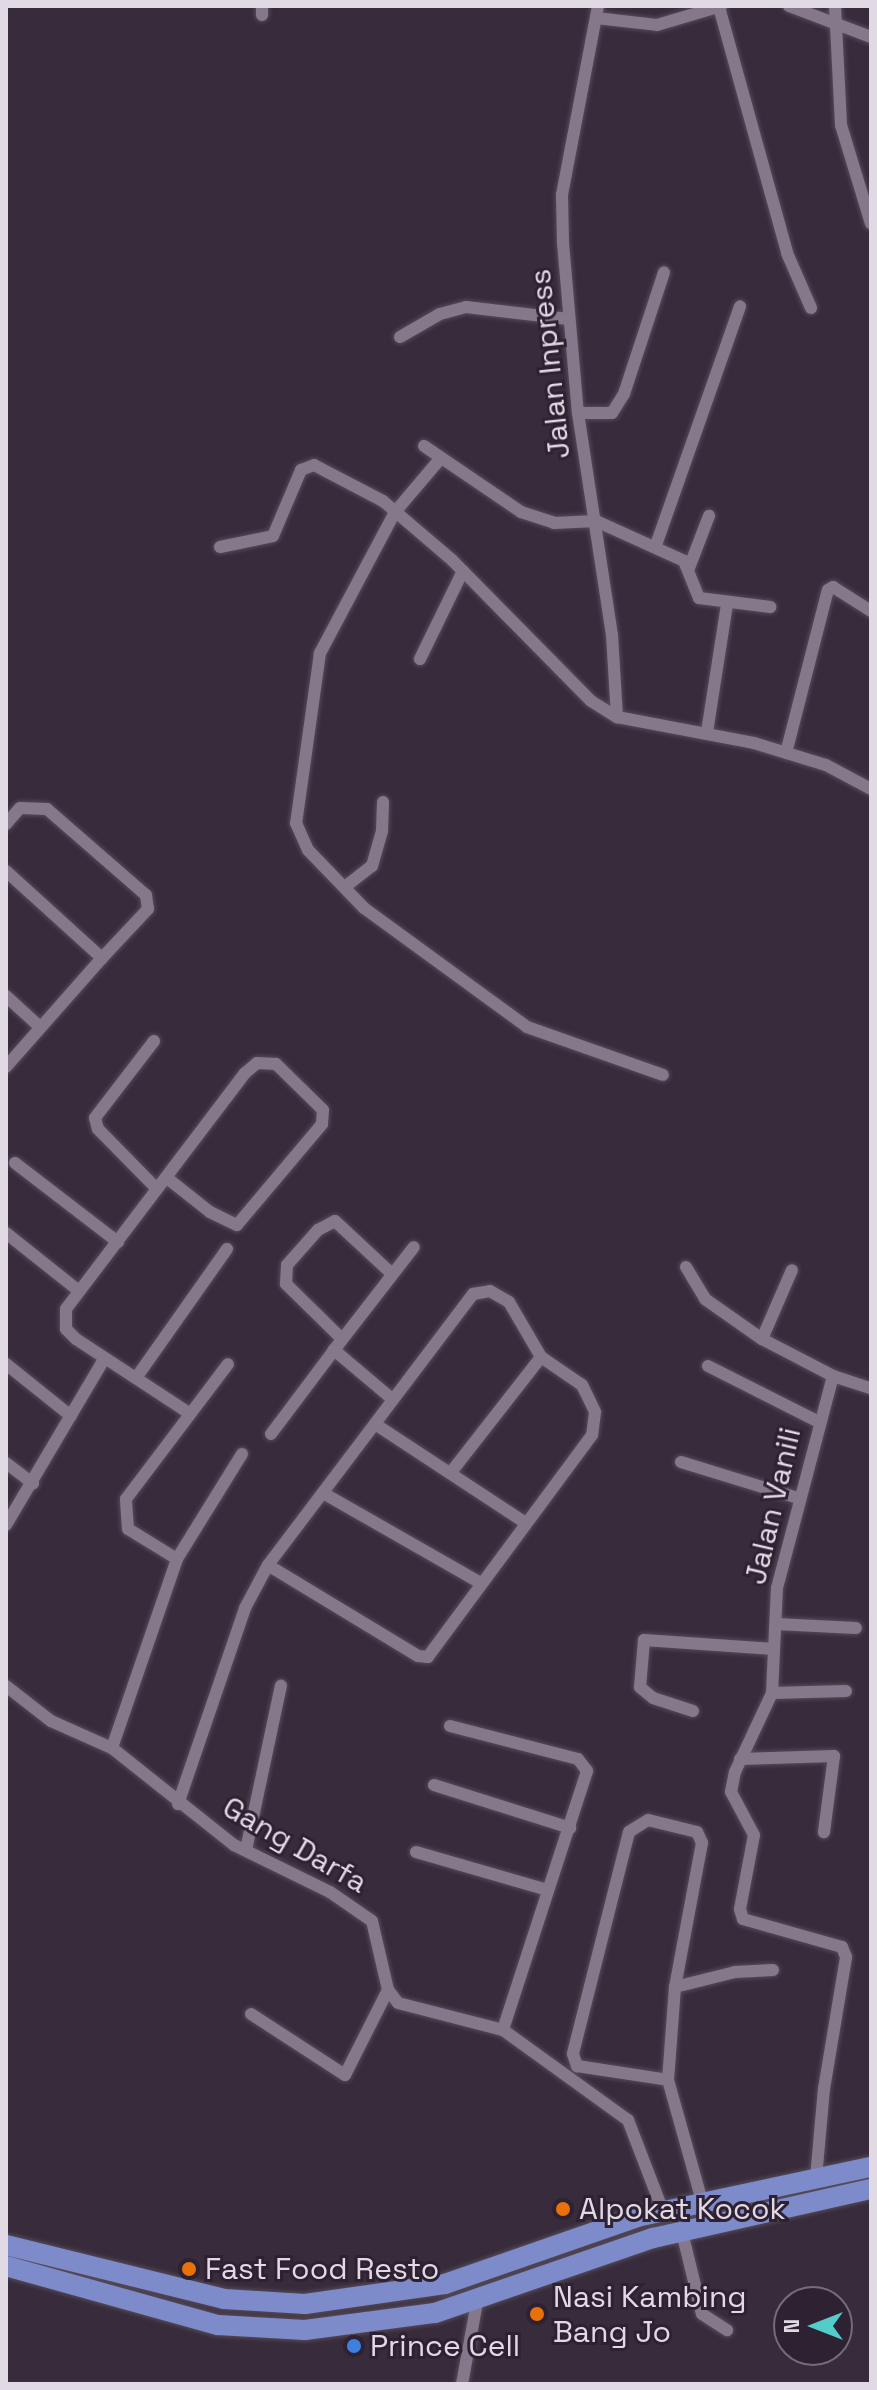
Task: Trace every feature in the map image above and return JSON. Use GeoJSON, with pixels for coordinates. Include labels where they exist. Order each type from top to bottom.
{"type":"FeatureCollection","features":[{"type":"Feature","properties":{"kind":"main road"},"geometry":{"type":"LineString","coordinates":[[6,2245],[224,2299],[305,2304],[445,2284],[663,2211],[871,2167]]}},
{"type":"Feature","properties":{"kind":"main road"},"geometry":{"type":"LineString","coordinates":[[6,2266],[218,2325],[305,2330],[435,2313],[477,2302],[682,2232],[871,2189]]}},
{"type":"Feature","properties":{"kind":"main road"},"geometry":{"type":"LineString","coordinates":[[218,2325],[224,2299]]}},
{"type":"Feature","properties":{"kind":"main road"},"geometry":{"type":"LineString","coordinates":[[305,2304],[305,2330]]}},
{"type":"Feature","properties":{"kind":"street"},"geometry":{"type":"LineString","coordinates":[[789,6],[871,37]]}},
{"type":"Feature","properties":{"kind":"street"},"geometry":{"type":"LineString","coordinates":[[835,6],[833,23],[841,125],[871,224]]}},
{"type":"Feature","properties":{"kind":"street"},"geometry":{"type":"LineString","coordinates":[[597,12],[657,25],[698,10],[720,7],[787,253],[811,308]]}},
{"type":"Feature","properties":{"kind":"street","name":"Jalan Inpress"},"geometry":{"type":"LineString","coordinates":[[597,12],[562,195],[568,319],[578,413],[596,521],[617,717]]}},
{"type":"Feature","properties":{"kind":"street"},"geometry":{"type":"LineString","coordinates":[[578,413],[612,413],[624,394],[664,272]]}},
{"type":"Feature","properties":{"kind":"street"},"geometry":{"type":"LineString","coordinates":[[656,545],[740,306]]}},
{"type":"Feature","properties":{"kind":"street"},"geometry":{"type":"LineString","coordinates":[[400,337],[440,314],[466,307],[568,319]]}},
{"type":"Feature","properties":{"kind":"street"},"geometry":{"type":"LineString","coordinates":[[424,446],[521,512],[554,523],[596,521],[656,545],[689,568]]}},
{"type":"Feature","properties":{"kind":"street"},"geometry":{"type":"LineString","coordinates":[[440,459],[395,512],[320,653],[302,760],[296,823],[308,850],[364,908],[527,1027],[663,1075]]}},
{"type":"Feature","properties":{"kind":"street"},"geometry":{"type":"LineString","coordinates":[[220,547],[273,536],[291,488],[308,465],[383,501],[463,571],[550,663],[617,717],[707,732],[786,753],[826,765],[871,789]]}},
{"type":"Feature","properties":{"kind":"street"},"geometry":{"type":"LineString","coordinates":[[709,516],[689,568],[697,597],[727,604],[770,607]]}},
{"type":"Feature","properties":{"kind":"street"},"geometry":{"type":"LineString","coordinates":[[420,659],[463,571]]}},
{"type":"Feature","properties":{"kind":"street"},"geometry":{"type":"LineString","coordinates":[[786,753],[828,590],[833,587],[871,611]]}},
{"type":"Feature","properties":{"kind":"street"},"geometry":{"type":"LineString","coordinates":[[707,732],[727,604]]}},
{"type":"Feature","properties":{"kind":"street"},"geometry":{"type":"LineString","coordinates":[[346,886],[372,866],[382,831],[383,802]]}},
{"type":"Feature","properties":{"kind":"street"},"geometry":{"type":"LineString","coordinates":[[6,824],[20,808],[47,809],[146,895],[148,909],[6,1067]]}},
{"type":"Feature","properties":{"kind":"street"},"geometry":{"type":"LineString","coordinates":[[6,871],[102,958]]}},
{"type":"Feature","properties":{"kind":"street"},"geometry":{"type":"LineString","coordinates":[[6,996],[40,1027]]}},
{"type":"Feature","properties":{"kind":"street"},"geometry":{"type":"LineString","coordinates":[[154,1041],[95,1118],[98,1129],[157,1189]]}},
{"type":"Feature","properties":{"kind":"street"},"geometry":{"type":"LineString","coordinates":[[167,1178],[210,1212],[237,1225],[322,1124],[323,1110],[276,1064],[257,1063],[157,1189],[66,1309],[66,1329],[104,1359],[189,1413]]}},
{"type":"Feature","properties":{"kind":"street"},"geometry":{"type":"LineString","coordinates":[[15,1163],[118,1242]]}},
{"type":"Feature","properties":{"kind":"street"},"geometry":{"type":"LineString","coordinates":[[340,1337],[286,1284],[287,1265],[318,1230],[335,1221],[392,1274]]}},
{"type":"Feature","properties":{"kind":"street"},"geometry":{"type":"LineString","coordinates":[[6,1233],[79,1291]]}},
{"type":"Feature","properties":{"kind":"street"},"geometry":{"type":"LineString","coordinates":[[271,1434],[334,1350],[340,1337],[414,1247]]}},
{"type":"Feature","properties":{"kind":"street"},"geometry":{"type":"LineString","coordinates":[[136,1378],[227,1249]]}},
{"type":"Feature","properties":{"kind":"street"},"geometry":{"type":"LineString","coordinates":[[686,1267],[705,1299],[762,1339],[833,1376],[871,1388]]}},
{"type":"Feature","properties":{"kind":"street"},"geometry":{"type":"LineString","coordinates":[[762,1339],[792,1270]]}},
{"type":"Feature","properties":{"kind":"street"},"geometry":{"type":"LineString","coordinates":[[178,1804],[245,1608],[268,1565],[375,1424],[391,1398],[473,1294],[481,1291],[509,1302],[541,1357],[582,1385],[596,1426],[524,1522],[436,1652],[424,1657],[268,1565]]}},
{"type":"Feature","properties":{"kind":"street"},"geometry":{"type":"LineString","coordinates":[[334,1350],[391,1398]]}},
{"type":"Feature","properties":{"kind":"street"},"geometry":{"type":"LineString","coordinates":[[452,1471],[541,1357]]}},
{"type":"Feature","properties":{"kind":"street"},"geometry":{"type":"LineString","coordinates":[[6,1525],[104,1359]]}},
{"type":"Feature","properties":{"kind":"street"},"geometry":{"type":"LineString","coordinates":[[6,1364],[71,1416]]}},
{"type":"Feature","properties":{"kind":"street"},"geometry":{"type":"LineString","coordinates":[[177,1559],[134,1535],[123,1511],[189,1413],[228,1364]]}},
{"type":"Feature","properties":{"kind":"street"},"geometry":{"type":"LineString","coordinates":[[708,1366],[819,1422]]}},
{"type":"Feature","properties":{"kind":"street","name":"Jalan Vanili"},"geometry":{"type":"LineString","coordinates":[[816,2178],[824,2089],[846,1957],[842,1947],[752,1925],[740,1915],[754,1835],[731,1792],[740,1759],[772,1693],[777,1588],[798,1498],[833,1376]]}},
{"type":"Feature","properties":{"kind":"street"},"geometry":{"type":"LineString","coordinates":[[375,1424],[452,1471],[524,1522]]}},
{"type":"Feature","properties":{"kind":"street"},"geometry":{"type":"LineString","coordinates":[[112,1748],[177,1559],[242,1454]]}},
{"type":"Feature","properties":{"kind":"street"},"geometry":{"type":"LineString","coordinates":[[681,1462],[798,1498]]}},
{"type":"Feature","properties":{"kind":"street"},"geometry":{"type":"LineString","coordinates":[[6,1463],[33,1483]]}},
{"type":"Feature","properties":{"kind":"street"},"geometry":{"type":"LineString","coordinates":[[323,1493],[481,1583]]}},
{"type":"Feature","properties":{"kind":"street"},"geometry":{"type":"LineString","coordinates":[[776,1624],[856,1628]]}},
{"type":"Feature","properties":{"kind":"street"},"geometry":{"type":"LineString","coordinates":[[693,1711],[653,1698],[640,1687],[644,1640],[774,1649]]}},
{"type":"Feature","properties":{"kind":"street","name":"Gang Darfa"},"geometry":{"type":"LineString","coordinates":[[6,1686],[51,1721],[112,1748],[178,1804],[246,1850],[330,1892],[372,1921],[388,1990]]}},
{"type":"Feature","properties":{"kind":"street"},"geometry":{"type":"LineString","coordinates":[[246,1850],[281,1686]]}},
{"type":"Feature","properties":{"kind":"street"},"geometry":{"type":"LineString","coordinates":[[772,1693],[846,1691]]}},
{"type":"Feature","properties":{"kind":"street"},"geometry":{"type":"LineString","coordinates":[[450,1726],[583,1762],[586,1777],[503,2030]]}},
{"type":"Feature","properties":{"kind":"street"},"geometry":{"type":"LineString","coordinates":[[740,1759],[834,1756],[824,1832]]}},
{"type":"Feature","properties":{"kind":"street"},"geometry":{"type":"LineString","coordinates":[[434,1785],[570,1828]]}},
{"type":"Feature","properties":{"kind":"street"},"geometry":{"type":"LineString","coordinates":[[668,2080],[586,2070],[577,2066],[573,2054],[629,1832],[648,1820],[697,1832],[702,1843],[675,1987],[668,2080],[702,2201]]}},
{"type":"Feature","properties":{"kind":"street"},"geometry":{"type":"LineString","coordinates":[[416,1852],[548,1890]]}},
{"type":"Feature","properties":{"kind":"street"},"geometry":{"type":"LineString","coordinates":[[675,1987],[735,1972],[773,1970]]}},
{"type":"Feature","properties":{"kind":"street"},"geometry":{"type":"LineString","coordinates":[[251,2014],[345,2075],[388,1990],[398,2003],[503,2030],[628,2120],[639,2137],[663,2211]]}},
{"type":"Feature","properties":{"kind":"street"},"geometry":{"type":"LineString","coordinates":[[682,2232],[702,2314],[727,2330]]}},
{"type":"Feature","properties":{"kind":"street"},"geometry":{"type":"LineString","coordinates":[[462,2384],[477,2302]]}},
{"type":"Feature","properties":{"kind":"place","name":"Alpokat Kocok"},"geometry":{"type":"Point","coordinates":[563,2209]}},
{"type":"Feature","properties":{"kind":"place","name":"Fast Food Resto"},"geometry":{"type":"Point","coordinates":[189,2269]}},
{"type":"Feature","properties":{"kind":"place","name":"Nasi Kambing Bang Jo"},"geometry":{"type":"Point","coordinates":[537,2314]}},
{"type":"Feature","properties":{"kind":"place","name":"Prince Cell"},"geometry":{"type":"Point","coordinates":[354,2346]}}]}
